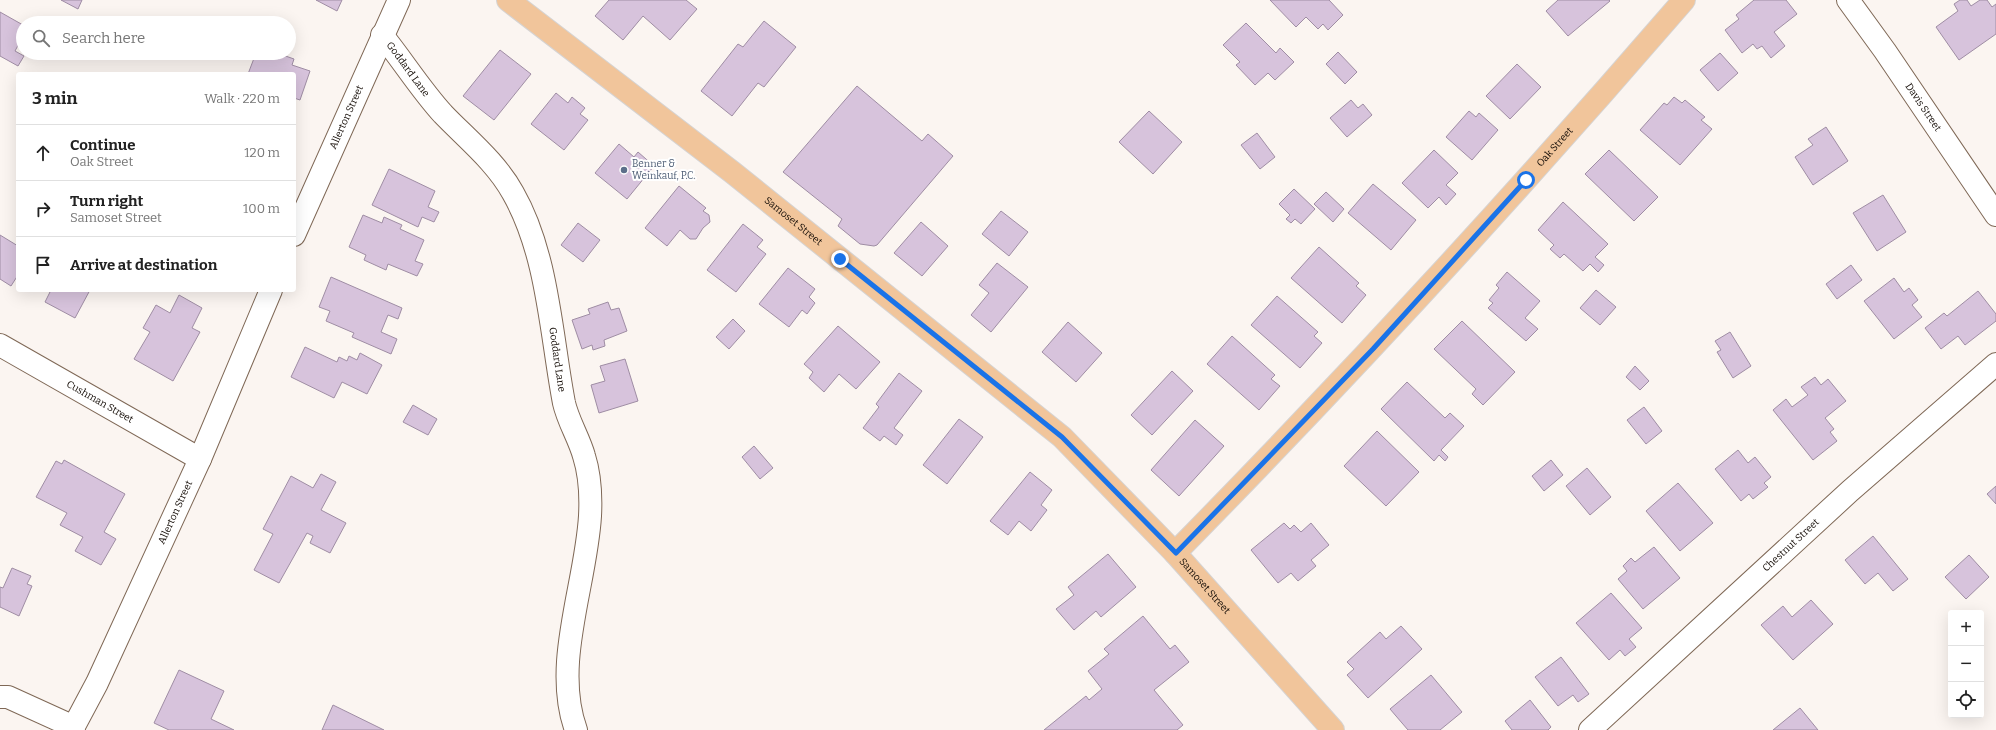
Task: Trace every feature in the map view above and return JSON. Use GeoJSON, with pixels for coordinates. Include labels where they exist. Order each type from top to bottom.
{"type":"FeatureCollection","features":[{"type":"Feature","properties":{"kind":"main road","name":"Samoset Street"},"geometry":{"type":"LineString","coordinates":[[508,0],[732,172],[1062,437],[1176,553],[1333,730]]}},
{"type":"Feature","properties":{"kind":"main road","name":"Oak Street"},"geometry":{"type":"LineString","coordinates":[[1176,553],[1373,349],[1567,135],[1684,0]]}},
{"type":"Feature","properties":{"kind":"street","name":"Allerton Street"},"geometry":{"type":"LineString","coordinates":[[296,229],[399,0]]}},
{"type":"Feature","properties":{"kind":"street","name":"Davis Street"},"geometry":{"type":"LineString","coordinates":[[1848,0],[1885,51],[1996,215]]}},
{"type":"Feature","properties":{"kind":"street","name":"Goddard Lane"},"geometry":{"type":"LineString","coordinates":[[382,35],[442,112],[500,173],[514,194],[531,234],[543,274],[565,406],[585,457],[590,488],[590,516],[587,545],[568,650],[567,690],[576,730]]}},
{"type":"Feature","properties":{"kind":"street","name":"Allerton Street"},"geometry":{"type":"LineString","coordinates":[[73,728],[97,683],[200,459],[270,292]]}},
{"type":"Feature","properties":{"kind":"street","name":"Cushman Street"},"geometry":{"type":"LineString","coordinates":[[0,345],[200,459]]}},
{"type":"Feature","properties":{"kind":"street","name":"Chestnut Street"},"geometry":{"type":"LineString","coordinates":[[1590,730],[1850,492],[1996,364]]}},
{"type":"Feature","properties":{"kind":"street"},"geometry":{"type":"LineString","coordinates":[[0,697],[8,697],[73,728]]}},
{"type":"Feature","properties":{"kind":"building"},"geometry":{"type":"Polygon","coordinates":[[[61,0],[82,0],[78,9],[61,0]]]}},
{"type":"Feature","properties":{"kind":"building"},"geometry":{"type":"Polygon","coordinates":[[[316,0],[342,0],[337,11],[316,0]]]}},
{"type":"Feature","properties":{"kind":"building"},"geometry":{"type":"Polygon","coordinates":[[[609,0],[686,0],[697,9],[670,40],[643,16],[623,40],[595,16],[609,0]]]}},
{"type":"Feature","properties":{"kind":"building"},"geometry":{"type":"Polygon","coordinates":[[[1270,0],[1329,0],[1343,15],[1328,30],[1323,24],[1318,29],[1306,17],[1296,27],[1270,0]]]}},
{"type":"Feature","properties":{"kind":"building"},"geometry":{"type":"Polygon","coordinates":[[[1558,0],[1610,1],[1568,36],[1546,11],[1558,0]]]}},
{"type":"Feature","properties":{"kind":"building"},"geometry":{"type":"Polygon","coordinates":[[[1754,0],[1786,0],[1797,14],[1774,32],[1785,46],[1771,58],[1762,46],[1757,49],[1753,44],[1742,53],[1725,30],[1739,19],[1736,15],[1754,0]]]}},
{"type":"Feature","properties":{"kind":"building"},"geometry":{"type":"Polygon","coordinates":[[[1960,0],[1967,0],[1971,6],[1980,0],[1987,0],[1992,7],[1996,4],[1996,34],[1959,60],[1936,27],[1958,11],[1954,4],[1960,0]]]}},
{"type":"Feature","properties":{"kind":"building"},"geometry":{"type":"Polygon","coordinates":[[[0,12],[16,21],[16,60],[22,60],[18,66],[0,56],[0,12]]]}},
{"type":"Feature","properties":{"kind":"building"},"geometry":{"type":"Polygon","coordinates":[[[764,21],[796,47],[764,87],[758,83],[732,116],[701,91],[738,44],[743,47],[764,21]]]}},
{"type":"Feature","properties":{"kind":"building"},"geometry":{"type":"Polygon","coordinates":[[[1246,23],[1276,53],[1280,48],[1294,62],[1275,80],[1268,73],[1255,85],[1236,65],[1240,62],[1223,45],[1246,23]]]}},
{"type":"Feature","properties":{"kind":"building"},"geometry":{"type":"Polygon","coordinates":[[[500,50],[531,74],[494,120],[463,96],[500,50]]]}},
{"type":"Feature","properties":{"kind":"building"},"geometry":{"type":"Polygon","coordinates":[[[1338,52],[1357,72],[1345,84],[1326,64],[1338,52]]]}},
{"type":"Feature","properties":{"kind":"building"},"geometry":{"type":"Polygon","coordinates":[[[1720,53],[1738,73],[1718,91],[1700,70],[1720,53]]]}},
{"type":"Feature","properties":{"kind":"building"},"geometry":{"type":"Polygon","coordinates":[[[253,60],[294,60],[292,65],[310,71],[300,100],[296,99],[296,72],[249,72],[253,60]]]}},
{"type":"Feature","properties":{"kind":"building"},"geometry":{"type":"Polygon","coordinates":[[[1517,64],[1541,87],[1510,119],[1486,96],[1517,64]]]}},
{"type":"Feature","properties":{"kind":"building"},"geometry":{"type":"Polygon","coordinates":[[[857,86],[922,141],[928,134],[953,156],[877,245],[874,246],[860,244],[838,226],[842,219],[783,172],[857,86]]]}},
{"type":"Feature","properties":{"kind":"building"},"geometry":{"type":"Polygon","coordinates":[[[556,93],[568,103],[572,97],[585,108],[580,114],[588,120],[564,150],[531,124],[556,93]]]}},
{"type":"Feature","properties":{"kind":"building"},"geometry":{"type":"Polygon","coordinates":[[[1674,97],[1682,103],[1685,100],[1705,117],[1701,120],[1712,129],[1680,165],[1640,130],[1664,103],[1667,105],[1674,97]]]}},
{"type":"Feature","properties":{"kind":"building"},"geometry":{"type":"Polygon","coordinates":[[[1351,100],[1358,108],[1363,104],[1372,115],[1347,137],[1330,118],[1351,100]]]}},
{"type":"Feature","properties":{"kind":"building"},"geometry":{"type":"Polygon","coordinates":[[[1149,111],[1182,142],[1153,174],[1119,142],[1149,111]]]}},
{"type":"Feature","properties":{"kind":"building"},"geometry":{"type":"Polygon","coordinates":[[[1469,111],[1476,117],[1479,113],[1498,130],[1472,160],[1446,137],[1469,111]]]}},
{"type":"Feature","properties":{"kind":"building"},"geometry":{"type":"Polygon","coordinates":[[[1826,127],[1848,161],[1813,185],[1795,157],[1813,145],[1808,139],[1826,127]]]}},
{"type":"Feature","properties":{"kind":"building"},"geometry":{"type":"Polygon","coordinates":[[[1257,133],[1275,157],[1260,169],[1241,145],[1257,133]]]}},
{"type":"Feature","properties":{"kind":"building","name":"Benner & Weinkauf, P.C."},"geometry":{"type":"Polygon","coordinates":[[[619,144],[634,157],[638,152],[654,166],[627,199],[595,173],[619,144]]]}},
{"type":"Feature","properties":{"kind":"building"},"geometry":{"type":"Polygon","coordinates":[[[1434,150],[1458,173],[1446,185],[1456,194],[1446,205],[1439,197],[1428,208],[1402,183],[1434,150]]]}},
{"type":"Feature","properties":{"kind":"building"},"geometry":{"type":"Polygon","coordinates":[[[1609,150],[1658,197],[1634,221],[1585,174],[1609,150]]]}},
{"type":"Feature","properties":{"kind":"building"},"geometry":{"type":"Polygon","coordinates":[[[389,169],[435,191],[428,207],[439,212],[434,222],[422,217],[418,227],[372,205],[389,169]]]}},
{"type":"Feature","properties":{"kind":"building"},"geometry":{"type":"Polygon","coordinates":[[[1373,184],[1416,220],[1391,250],[1348,213],[1373,184]]]}},
{"type":"Feature","properties":{"kind":"building"},"geometry":{"type":"Polygon","coordinates":[[[679,186],[706,208],[703,211],[709,215],[710,222],[703,228],[696,239],[690,239],[680,230],[667,246],[645,228],[679,186]]]}},
{"type":"Feature","properties":{"kind":"building"},"geometry":{"type":"Polygon","coordinates":[[[1294,189],[1315,209],[1301,224],[1295,219],[1291,223],[1286,219],[1290,215],[1279,204],[1294,189]]]}},
{"type":"Feature","properties":{"kind":"building"},"geometry":{"type":"Polygon","coordinates":[[[1326,192],[1344,209],[1333,222],[1314,204],[1326,192]]]}},
{"type":"Feature","properties":{"kind":"building"},"geometry":{"type":"Polygon","coordinates":[[[1883,195],[1906,232],[1877,251],[1853,213],[1883,195]]]}},
{"type":"Feature","properties":{"kind":"building"},"geometry":{"type":"Polygon","coordinates":[[[1563,202],[1608,244],[1595,257],[1604,265],[1598,272],[1590,264],[1583,271],[1564,254],[1560,258],[1550,249],[1554,245],[1538,230],[1563,202]]]}},
{"type":"Feature","properties":{"kind":"building"},"geometry":{"type":"Polygon","coordinates":[[[1001,211],[1028,232],[1009,256],[982,234],[1001,211]]]}},
{"type":"Feature","properties":{"kind":"building"},"geometry":{"type":"Polygon","coordinates":[[[363,215],[382,223],[384,217],[402,225],[400,229],[424,240],[415,261],[423,264],[417,276],[388,264],[386,270],[364,260],[366,255],[349,247],[363,215]]]}},
{"type":"Feature","properties":{"kind":"building"},"geometry":{"type":"Polygon","coordinates":[[[921,222],[948,246],[922,276],[894,253],[921,222]]]}},
{"type":"Feature","properties":{"kind":"building"},"geometry":{"type":"Polygon","coordinates":[[[578,223],[600,240],[583,262],[561,245],[578,223]]]}},
{"type":"Feature","properties":{"kind":"building"},"geometry":{"type":"Polygon","coordinates":[[[743,224],[763,240],[757,247],[766,254],[736,292],[707,270],[743,224]]]}},
{"type":"Feature","properties":{"kind":"building"},"geometry":{"type":"Polygon","coordinates":[[[0,235],[16,245],[16,278],[11,286],[0,279],[0,235]]]}},
{"type":"Feature","properties":{"kind":"building"},"geometry":{"type":"Polygon","coordinates":[[[1319,247],[1359,283],[1356,286],[1366,295],[1342,323],[1291,278],[1319,247]]]}},
{"type":"Feature","properties":{"kind":"building"},"geometry":{"type":"Polygon","coordinates":[[[997,263],[1028,287],[991,332],[971,315],[989,293],[979,285],[997,263]]]}},
{"type":"Feature","properties":{"kind":"building"},"geometry":{"type":"Polygon","coordinates":[[[1851,265],[1862,280],[1837,299],[1826,284],[1851,265]]]}},
{"type":"Feature","properties":{"kind":"building"},"geometry":{"type":"Polygon","coordinates":[[[788,268],[815,289],[809,297],[815,303],[807,314],[802,310],[789,327],[759,304],[788,268]]]}},
{"type":"Feature","properties":{"kind":"building"},"geometry":{"type":"Polygon","coordinates":[[[1507,272],[1540,301],[1525,318],[1538,329],[1526,341],[1488,308],[1493,303],[1489,300],[1499,288],[1496,285],[1507,272]]]}},
{"type":"Feature","properties":{"kind":"building"},"geometry":{"type":"Polygon","coordinates":[[[331,277],[402,308],[398,319],[388,315],[381,332],[397,339],[391,354],[352,337],[354,333],[326,321],[330,311],[319,307],[331,277]]]}},
{"type":"Feature","properties":{"kind":"building"},"geometry":{"type":"Polygon","coordinates":[[[1894,278],[1904,292],[1909,288],[1918,300],[1912,305],[1922,317],[1894,339],[1864,301],[1894,278]]]}},
{"type":"Feature","properties":{"kind":"building"},"geometry":{"type":"Polygon","coordinates":[[[1596,290],[1616,307],[1600,325],[1580,308],[1596,290]]]}},
{"type":"Feature","properties":{"kind":"building"},"geometry":{"type":"Polygon","coordinates":[[[1978,291],[1996,314],[1996,321],[1965,345],[1958,336],[1941,349],[1925,328],[1944,313],[1947,316],[1978,291]]]}},
{"type":"Feature","properties":{"kind":"building"},"geometry":{"type":"Polygon","coordinates":[[[50,292],[89,292],[75,318],[45,302],[50,292]]]}},
{"type":"Feature","properties":{"kind":"building"},"geometry":{"type":"Polygon","coordinates":[[[179,295],[202,308],[192,328],[200,332],[173,381],[134,359],[150,332],[143,328],[156,305],[170,313],[179,295]]]}},
{"type":"Feature","properties":{"kind":"building"},"geometry":{"type":"Polygon","coordinates":[[[1277,296],[1318,332],[1314,336],[1322,343],[1300,368],[1251,325],[1277,296]]]}},
{"type":"Feature","properties":{"kind":"building"},"geometry":{"type":"Polygon","coordinates":[[[608,302],[611,310],[619,308],[627,331],[604,340],[605,346],[593,350],[592,345],[582,349],[572,320],[590,314],[588,309],[608,302]]]}},
{"type":"Feature","properties":{"kind":"building"},"geometry":{"type":"Polygon","coordinates":[[[733,319],[745,331],[729,349],[716,337],[733,319]]]}},
{"type":"Feature","properties":{"kind":"building"},"geometry":{"type":"Polygon","coordinates":[[[1462,321],[1515,372],[1483,405],[1472,394],[1476,389],[1434,349],[1462,321]]]}},
{"type":"Feature","properties":{"kind":"building"},"geometry":{"type":"Polygon","coordinates":[[[1068,322],[1102,353],[1076,382],[1042,352],[1068,322]]]}},
{"type":"Feature","properties":{"kind":"building"},"geometry":{"type":"Polygon","coordinates":[[[838,326],[880,362],[856,389],[839,374],[824,392],[809,378],[813,372],[804,364],[838,326]]]}},
{"type":"Feature","properties":{"kind":"building"},"geometry":{"type":"Polygon","coordinates":[[[1730,332],[1751,366],[1733,378],[1717,352],[1721,350],[1715,341],[1730,332]]]}},
{"type":"Feature","properties":{"kind":"building"},"geometry":{"type":"Polygon","coordinates":[[[1232,336],[1275,375],[1271,379],[1280,386],[1259,410],[1207,364],[1232,336]]]}},
{"type":"Feature","properties":{"kind":"building"},"geometry":{"type":"Polygon","coordinates":[[[305,347],[337,362],[339,357],[347,361],[349,356],[357,360],[360,353],[382,365],[367,394],[342,382],[334,398],[291,377],[305,347]]]}},
{"type":"Feature","properties":{"kind":"building"},"geometry":{"type":"Polygon","coordinates":[[[625,359],[638,401],[599,413],[591,385],[605,381],[600,366],[625,359]]]}},
{"type":"Feature","properties":{"kind":"building"},"geometry":{"type":"Polygon","coordinates":[[[1635,366],[1649,381],[1640,390],[1626,377],[1635,366]]]}},
{"type":"Feature","properties":{"kind":"building"},"geometry":{"type":"Polygon","coordinates":[[[1172,371],[1193,391],[1152,435],[1131,415],[1172,371]]]}},
{"type":"Feature","properties":{"kind":"building"},"geometry":{"type":"Polygon","coordinates":[[[899,373],[922,391],[894,428],[903,435],[896,445],[884,436],[880,441],[863,428],[879,407],[876,404],[899,373]]]}},
{"type":"Feature","properties":{"kind":"building"},"geometry":{"type":"Polygon","coordinates":[[[1815,377],[1821,385],[1828,379],[1846,401],[1825,418],[1834,429],[1830,432],[1837,441],[1813,460],[1773,410],[1786,399],[1792,407],[1808,395],[1801,387],[1815,377]]]}},
{"type":"Feature","properties":{"kind":"building"},"geometry":{"type":"Polygon","coordinates":[[[1407,382],[1445,418],[1450,413],[1464,426],[1441,450],[1448,457],[1445,461],[1439,455],[1434,461],[1381,409],[1407,382]]]}},
{"type":"Feature","properties":{"kind":"building"},"geometry":{"type":"Polygon","coordinates":[[[413,405],[437,419],[428,435],[403,422],[413,405]]]}},
{"type":"Feature","properties":{"kind":"building"},"geometry":{"type":"Polygon","coordinates":[[[1644,407],[1662,431],[1646,444],[1627,420],[1644,407]]]}},
{"type":"Feature","properties":{"kind":"building"},"geometry":{"type":"Polygon","coordinates":[[[959,419],[983,437],[947,484],[923,465],[959,419]]]}},
{"type":"Feature","properties":{"kind":"building"},"geometry":{"type":"Polygon","coordinates":[[[1195,420],[1224,446],[1179,496],[1151,470],[1195,420]]]}},
{"type":"Feature","properties":{"kind":"building"},"geometry":{"type":"Polygon","coordinates":[[[1377,431],[1419,472],[1386,506],[1344,466],[1377,431]]]}},
{"type":"Feature","properties":{"kind":"building"},"geometry":{"type":"Polygon","coordinates":[[[754,446],[773,468],[760,479],[742,457],[754,446]]]}},
{"type":"Feature","properties":{"kind":"building"},"geometry":{"type":"Polygon","coordinates":[[[1738,450],[1748,463],[1755,457],[1771,477],[1764,483],[1768,487],[1753,499],[1749,494],[1741,501],[1715,469],[1738,450]]]}},
{"type":"Feature","properties":{"kind":"building"},"geometry":{"type":"Polygon","coordinates":[[[64,460],[125,494],[104,532],[116,539],[101,565],[75,551],[83,537],[60,525],[67,513],[36,497],[56,461],[62,464],[64,460]]]}},
{"type":"Feature","properties":{"kind":"building"},"geometry":{"type":"Polygon","coordinates":[[[1551,460],[1563,475],[1544,491],[1532,476],[1551,460]]]}},
{"type":"Feature","properties":{"kind":"building"},"geometry":{"type":"Polygon","coordinates":[[[1587,468],[1611,497],[1590,515],[1566,486],[1587,468]]]}},
{"type":"Feature","properties":{"kind":"building"},"geometry":{"type":"Polygon","coordinates":[[[1030,472],[1052,490],[1041,505],[1047,510],[1031,531],[1019,521],[1008,535],[990,521],[1030,472]]]}},
{"type":"Feature","properties":{"kind":"building"},"geometry":{"type":"Polygon","coordinates":[[[321,474],[336,482],[321,510],[346,523],[330,553],[310,543],[313,536],[307,533],[279,583],[254,570],[273,534],[263,529],[291,476],[313,488],[321,474]]]}},
{"type":"Feature","properties":{"kind":"building"},"geometry":{"type":"Polygon","coordinates":[[[1678,483],[1713,523],[1680,551],[1646,511],[1678,483]]]}},
{"type":"Feature","properties":{"kind":"building"},"geometry":{"type":"Polygon","coordinates":[[[1996,486],[1996,504],[1987,494],[1996,486]]]}},
{"type":"Feature","properties":{"kind":"building"},"geometry":{"type":"Polygon","coordinates":[[[1284,523],[1290,529],[1294,525],[1301,532],[1311,523],[1329,545],[1311,560],[1316,566],[1298,581],[1291,573],[1278,583],[1251,550],[1284,523]]]}},
{"type":"Feature","properties":{"kind":"building"},"geometry":{"type":"Polygon","coordinates":[[[1873,536],[1908,579],[1893,591],[1878,573],[1865,584],[1845,560],[1873,536]]]}},
{"type":"Feature","properties":{"kind":"building"},"geometry":{"type":"Polygon","coordinates":[[[1654,547],[1680,578],[1643,609],[1618,579],[1627,571],[1623,566],[1631,558],[1635,562],[1654,547]]]}},
{"type":"Feature","properties":{"kind":"building"},"geometry":{"type":"Polygon","coordinates":[[[1108,554],[1136,587],[1101,617],[1096,611],[1074,630],[1056,609],[1074,595],[1068,587],[1108,554]]]}},
{"type":"Feature","properties":{"kind":"building"},"geometry":{"type":"Polygon","coordinates":[[[1969,555],[1989,577],[1966,599],[1945,577],[1969,555]]]}},
{"type":"Feature","properties":{"kind":"building"},"geometry":{"type":"Polygon","coordinates":[[[12,568],[31,576],[27,584],[32,586],[19,616],[0,607],[0,587],[3,588],[12,568]]]}},
{"type":"Feature","properties":{"kind":"building"},"geometry":{"type":"Polygon","coordinates":[[[1611,593],[1642,628],[1629,639],[1636,647],[1625,656],[1620,650],[1609,660],[1576,623],[1611,593]]]}},
{"type":"Feature","properties":{"kind":"building"},"geometry":{"type":"Polygon","coordinates":[[[1811,600],[1833,624],[1793,660],[1761,625],[1783,606],[1792,617],[1811,600]]]}},
{"type":"Feature","properties":{"kind":"building"},"geometry":{"type":"Polygon","coordinates":[[[1143,616],[1170,649],[1175,645],[1189,662],[1154,690],[1183,725],[1177,730],[1044,730],[1086,696],[1089,700],[1102,689],[1088,671],[1109,654],[1104,649],[1143,616]]]}},
{"type":"Feature","properties":{"kind":"building"},"geometry":{"type":"Polygon","coordinates":[[[1401,626],[1422,649],[1368,698],[1347,675],[1354,669],[1347,662],[1380,632],[1386,639],[1401,626]]]}},
{"type":"Feature","properties":{"kind":"building"},"geometry":{"type":"Polygon","coordinates":[[[1561,657],[1589,694],[1578,702],[1573,695],[1558,706],[1535,677],[1561,657]]]}},
{"type":"Feature","properties":{"kind":"building"},"geometry":{"type":"Polygon","coordinates":[[[179,670],[224,691],[211,719],[234,730],[169,730],[154,723],[179,670]]]}},
{"type":"Feature","properties":{"kind":"building"},"geometry":{"type":"Polygon","coordinates":[[[1431,675],[1462,712],[1440,730],[1408,730],[1390,709],[1431,675]]]}},
{"type":"Feature","properties":{"kind":"building"},"geometry":{"type":"Polygon","coordinates":[[[1530,700],[1551,727],[1548,730],[1512,730],[1505,721],[1530,700]]]}},
{"type":"Feature","properties":{"kind":"building"},"geometry":{"type":"Polygon","coordinates":[[[333,705],[384,730],[322,730],[333,705]]]}},
{"type":"Feature","properties":{"kind":"building"},"geometry":{"type":"Polygon","coordinates":[[[1800,708],[1818,730],[1773,730],[1800,708]]]}},
{"type":"Feature","properties":{"kind":"place","name":"Benner & Weinkauf, P.C."},"geometry":{"type":"Point","coordinates":[624,170]}},
{"type":"Feature","properties":{"kind":"route"},"geometry":{"type":"LineString","coordinates":[[840,259],[978,368],[1062,437],[1176,553],[1373,349],[1526,180]]}}]}
